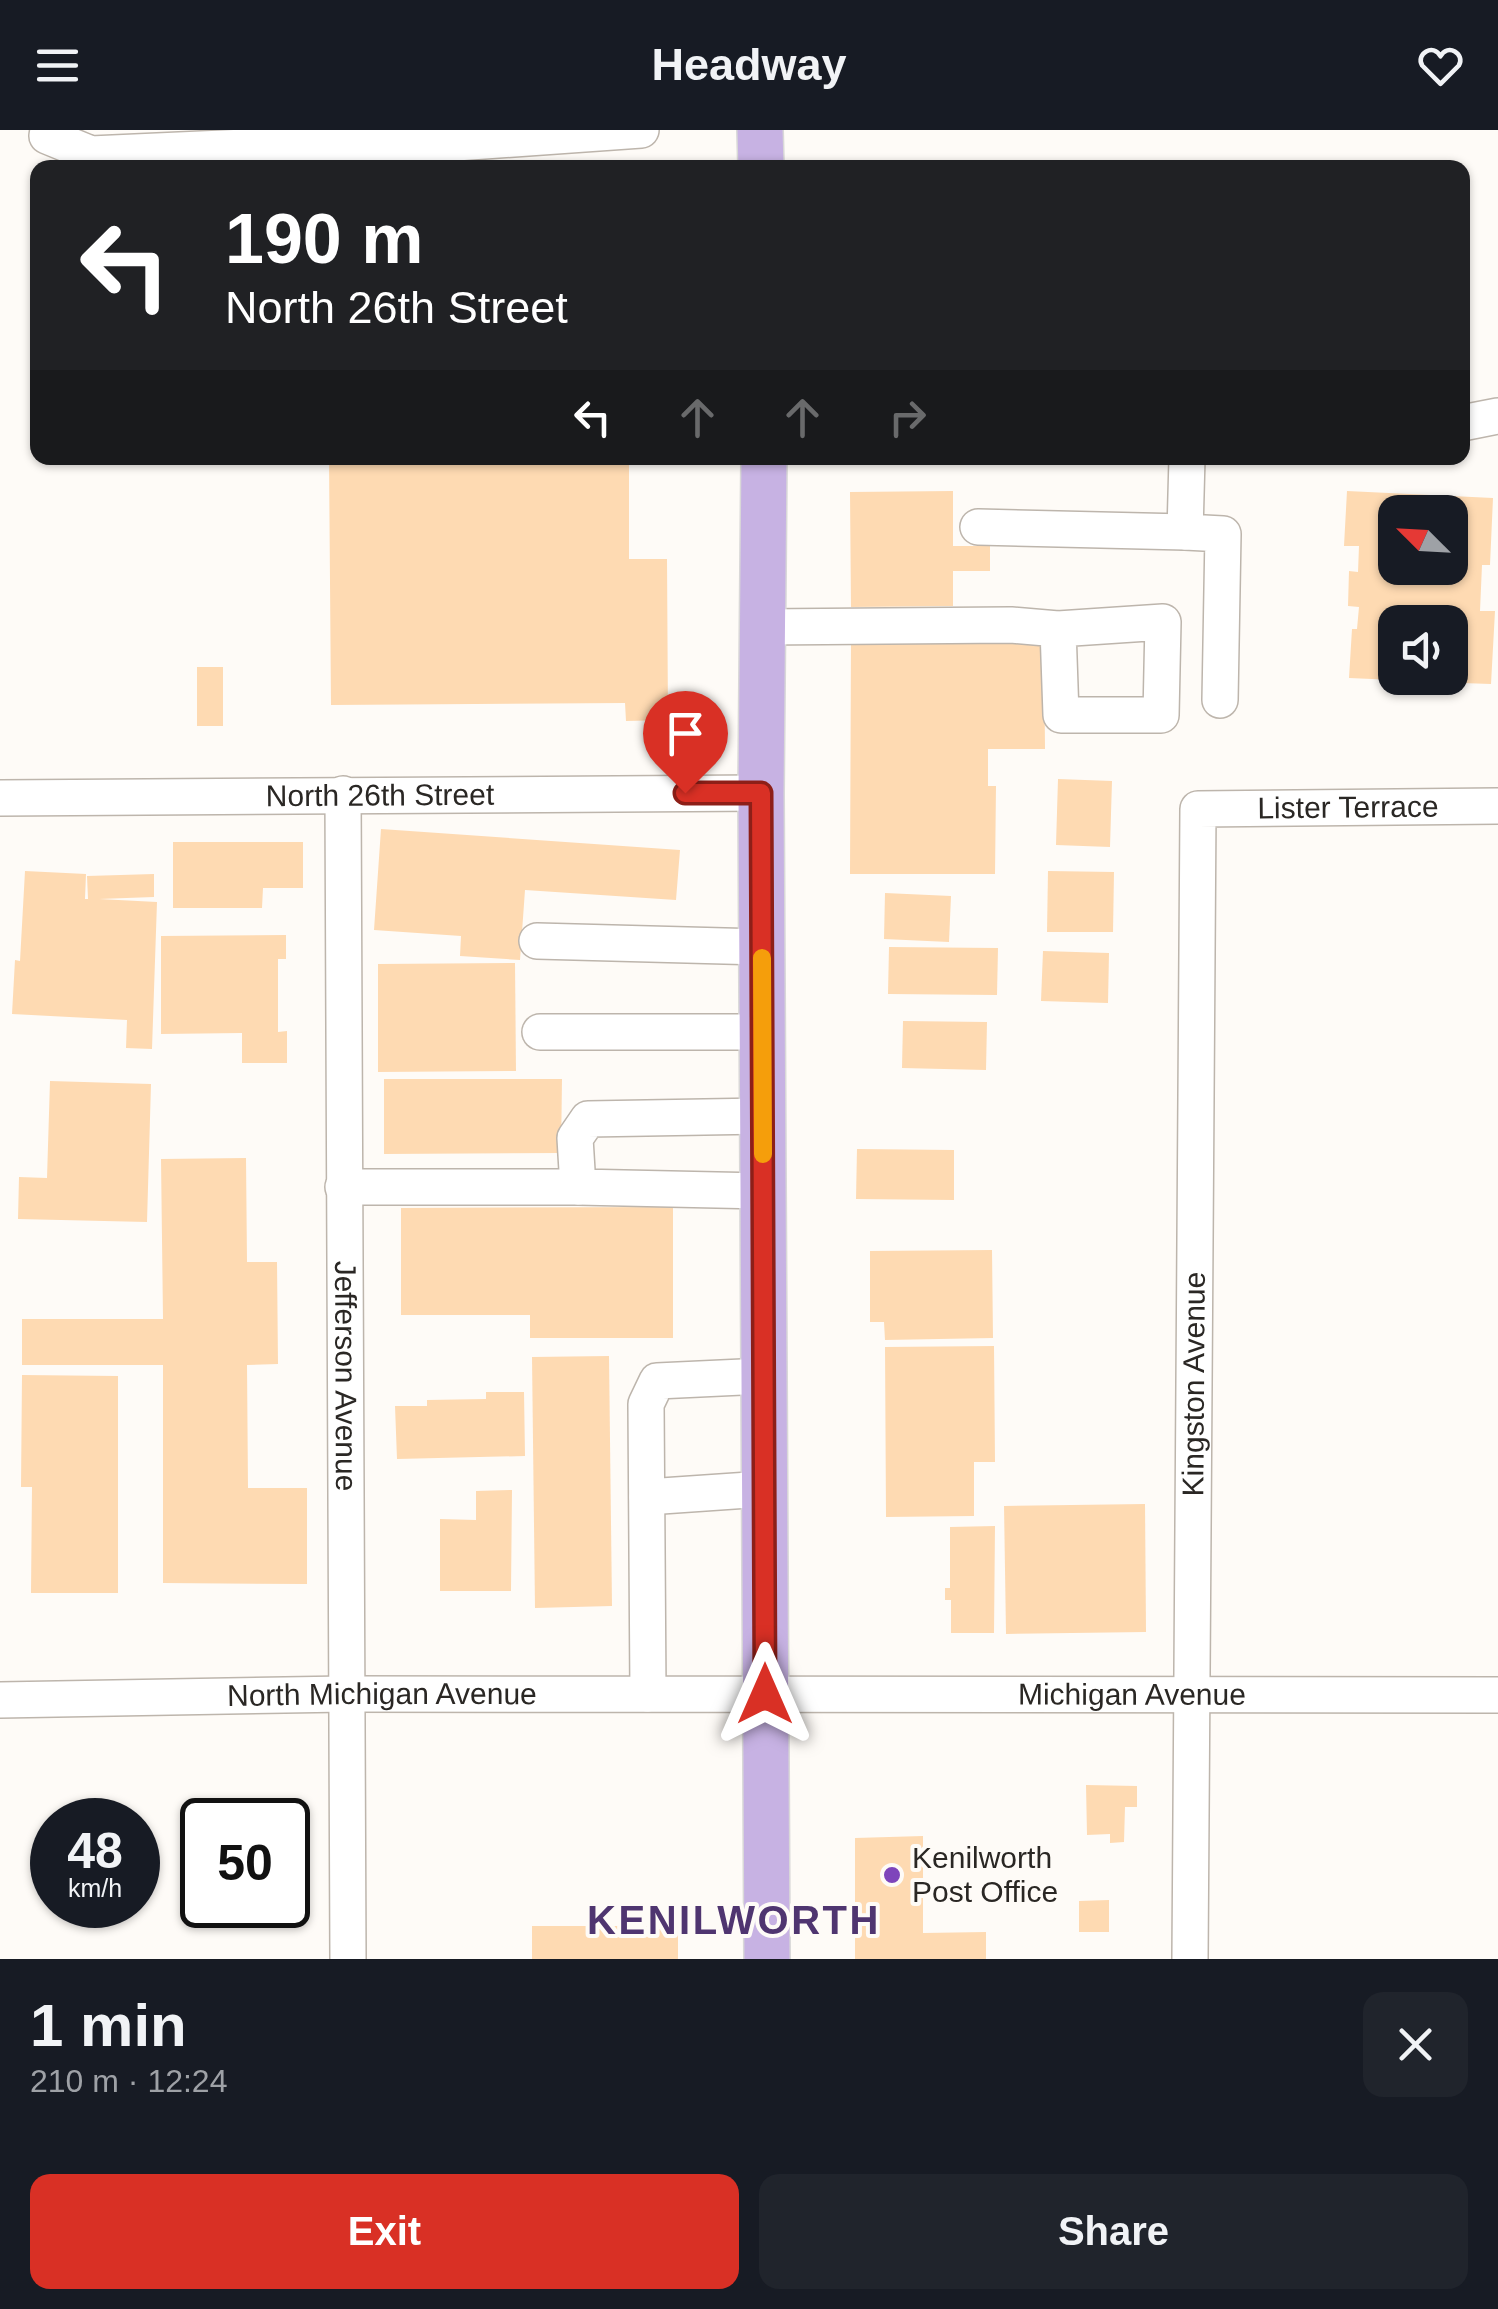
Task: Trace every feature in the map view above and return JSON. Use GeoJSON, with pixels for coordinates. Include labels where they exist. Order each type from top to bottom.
{"type":"FeatureCollection","features":[{"type":"Feature","properties":{"kind":"main road"},"geometry":{"type":"LineString","coordinates":[[760,130],[760,160]]}},
{"type":"Feature","properties":{"kind":"main road"},"geometry":{"type":"LineString","coordinates":[[764,465],[761,793],[766,1959]]}},
{"type":"Feature","properties":{"kind":"street"},"geometry":{"type":"LineString","coordinates":[[48,133],[92,154],[267,146],[414,146],[641,130]]}},
{"type":"Feature","properties":{"kind":"street"},"geometry":{"type":"LineString","coordinates":[[1470,421],[1498,416]]}},
{"type":"Feature","properties":{"kind":"street"},"geometry":{"type":"LineString","coordinates":[[1185,532],[1187,465]]}},
{"type":"Feature","properties":{"kind":"street"},"geometry":{"type":"LineString","coordinates":[[978,527],[1223,534],[1220,700]]}},
{"type":"Feature","properties":{"kind":"street"},"geometry":{"type":"LineString","coordinates":[[762,627],[1011,624],[1058,629]]}},
{"type":"Feature","properties":{"kind":"street","name":"North 26th Street"},"geometry":{"type":"LineString","coordinates":[[0,798],[761,793]]}},
{"type":"Feature","properties":{"kind":"street","name":"Jefferson Avenue"},"geometry":{"type":"LineString","coordinates":[[342,794],[348,1959]]}},
{"type":"Feature","properties":{"kind":"street","name":"Lister Terrace"},"geometry":{"type":"LineString","coordinates":[[1198,810],[1498,806]]}},
{"type":"Feature","properties":{"kind":"street","name":"Kingston Avenue"},"geometry":{"type":"LineString","coordinates":[[1190,1959],[1198,810]]}},
{"type":"Feature","properties":{"kind":"street"},"geometry":{"type":"LineString","coordinates":[[537,941],[762,947]]}},
{"type":"Feature","properties":{"kind":"street"},"geometry":{"type":"LineString","coordinates":[[540,1032],[762,1032]]}},
{"type":"Feature","properties":{"kind":"street"},"geometry":{"type":"LineString","coordinates":[[578,1187],[575,1138],[588,1119],[763,1116]]}},
{"type":"Feature","properties":{"kind":"street"},"geometry":{"type":"LineString","coordinates":[[343,1187],[763,1191]]}},
{"type":"Feature","properties":{"kind":"street"},"geometry":{"type":"LineString","coordinates":[[648,1694],[646,1404],[657,1381],[764,1376]]}},
{"type":"Feature","properties":{"kind":"street"},"geometry":{"type":"LineString","coordinates":[[647,1497],[764,1490]]}},
{"type":"Feature","properties":{"kind":"street","name":"North Michigan Avenue"},"geometry":{"type":"LineString","coordinates":[[0,1700],[346,1694],[765,1694]]}},
{"type":"Feature","properties":{"kind":"street","name":"Michigan Avenue"},"geometry":{"type":"LineString","coordinates":[[765,1694],[1498,1695]]}},
{"type":"Feature","properties":{"kind":"building"},"geometry":{"type":"Polygon","coordinates":[[[329,465],[629,465],[629,559],[667,559],[668,720],[626,721],[625,703],[331,705],[329,465]]]}},
{"type":"Feature","properties":{"kind":"building"},"geometry":{"type":"Polygon","coordinates":[[[953,491],[953,546],[990,546],[990,571],[953,571],[953,606],[851,607],[850,492],[953,491]]]}},
{"type":"Feature","properties":{"kind":"building"},"geometry":{"type":"Polygon","coordinates":[[[1347,491],[1430,495],[1378,495],[1378,585],[1468,585],[1468,497],[1493,498],[1490,565],[1482,565],[1480,611],[1495,611],[1491,684],[1468,683],[1468,605],[1378,605],[1378,679],[1349,678],[1352,629],[1357,629],[1359,607],[1348,606],[1349,571],[1358,572],[1359,546],[1344,546],[1347,491]]]}},
{"type":"Feature","properties":{"kind":"building"},"geometry":{"type":"Polygon","coordinates":[[[1044,640],[1045,749],[988,749],[988,786],[996,786],[995,874],[850,874],[851,641],[1044,640]]]}},
{"type":"Feature","properties":{"kind":"building"},"geometry":{"type":"Polygon","coordinates":[[[197,667],[223,667],[223,726],[197,726],[197,667]]]}},
{"type":"Feature","properties":{"kind":"building"},"geometry":{"type":"Polygon","coordinates":[[[1058,779],[1112,781],[1110,847],[1056,845],[1058,779]]]}},
{"type":"Feature","properties":{"kind":"building"},"geometry":{"type":"Polygon","coordinates":[[[381,829],[680,850],[676,900],[525,890],[520,960],[460,956],[461,936],[374,930],[381,829]]]}},
{"type":"Feature","properties":{"kind":"building"},"geometry":{"type":"Polygon","coordinates":[[[173,842],[303,842],[303,888],[263,888],[262,908],[173,908],[173,842]]]}},
{"type":"Feature","properties":{"kind":"building"},"geometry":{"type":"Polygon","coordinates":[[[25,871],[86,874],[85,899],[87,876],[154,874],[154,897],[99,899],[157,902],[152,1049],[126,1048],[127,1020],[12,1014],[15,960],[20,961],[25,871]]]}},
{"type":"Feature","properties":{"kind":"building"},"geometry":{"type":"Polygon","coordinates":[[[1048,871],[1114,872],[1113,932],[1047,932],[1048,871]]]}},
{"type":"Feature","properties":{"kind":"building"},"geometry":{"type":"Polygon","coordinates":[[[885,893],[951,896],[949,942],[884,939],[885,893]]]}},
{"type":"Feature","properties":{"kind":"building"},"geometry":{"type":"Polygon","coordinates":[[[286,935],[286,959],[278,959],[278,1032],[287,1031],[287,1063],[242,1063],[242,1033],[161,1034],[161,936],[286,935]]]}},
{"type":"Feature","properties":{"kind":"building"},"geometry":{"type":"Polygon","coordinates":[[[889,947],[998,948],[997,995],[888,994],[889,947]]]}},
{"type":"Feature","properties":{"kind":"building"},"geometry":{"type":"Polygon","coordinates":[[[1043,951],[1109,953],[1108,1003],[1041,1001],[1043,951]]]}},
{"type":"Feature","properties":{"kind":"building"},"geometry":{"type":"Polygon","coordinates":[[[515,963],[516,1071],[378,1072],[378,964],[515,963]]]}},
{"type":"Feature","properties":{"kind":"building"},"geometry":{"type":"Polygon","coordinates":[[[903,1021],[987,1022],[986,1070],[902,1068],[903,1021]]]}},
{"type":"Feature","properties":{"kind":"building"},"geometry":{"type":"Polygon","coordinates":[[[384,1079],[562,1079],[561,1153],[384,1154],[384,1079]]]}},
{"type":"Feature","properties":{"kind":"building"},"geometry":{"type":"Polygon","coordinates":[[[50,1081],[151,1084],[147,1222],[18,1219],[19,1177],[47,1178],[50,1081]]]}},
{"type":"Feature","properties":{"kind":"building"},"geometry":{"type":"Polygon","coordinates":[[[857,1149],[954,1150],[954,1200],[856,1199],[857,1149]]]}},
{"type":"Feature","properties":{"kind":"building"},"geometry":{"type":"Polygon","coordinates":[[[246,1158],[247,1262],[277,1262],[278,1364],[247,1365],[248,1488],[307,1488],[307,1584],[163,1583],[163,1365],[22,1365],[22,1319],[163,1319],[161,1159],[246,1158]]]}},
{"type":"Feature","properties":{"kind":"building"},"geometry":{"type":"Polygon","coordinates":[[[673,1207],[673,1338],[530,1338],[530,1315],[401,1315],[401,1208],[673,1207]]]}},
{"type":"Feature","properties":{"kind":"building"},"geometry":{"type":"Polygon","coordinates":[[[992,1250],[993,1338],[885,1340],[884,1322],[870,1322],[870,1251],[992,1250]]]}},
{"type":"Feature","properties":{"kind":"building"},"geometry":{"type":"Polygon","coordinates":[[[994,1346],[995,1462],[974,1462],[974,1516],[886,1517],[885,1347],[994,1346]]]}},
{"type":"Feature","properties":{"kind":"building"},"geometry":{"type":"Polygon","coordinates":[[[609,1356],[612,1606],[535,1608],[532,1357],[609,1356]]]}},
{"type":"Feature","properties":{"kind":"building"},"geometry":{"type":"Polygon","coordinates":[[[22,1375],[118,1376],[118,1593],[31,1593],[32,1487],[21,1487],[22,1375]]]}},
{"type":"Feature","properties":{"kind":"building"},"geometry":{"type":"Polygon","coordinates":[[[486,1392],[524,1392],[525,1456],[397,1459],[395,1406],[427,1406],[427,1400],[486,1399],[486,1392]]]}},
{"type":"Feature","properties":{"kind":"building"},"geometry":{"type":"Polygon","coordinates":[[[512,1490],[511,1591],[440,1591],[440,1519],[476,1520],[476,1491],[512,1490]]]}},
{"type":"Feature","properties":{"kind":"building"},"geometry":{"type":"Polygon","coordinates":[[[1145,1504],[1146,1632],[1006,1634],[1004,1506],[1145,1504]]]}},
{"type":"Feature","properties":{"kind":"building"},"geometry":{"type":"Polygon","coordinates":[[[995,1526],[994,1633],[951,1633],[951,1600],[945,1600],[945,1588],[950,1588],[950,1527],[995,1526]]]}},
{"type":"Feature","properties":{"kind":"building"},"geometry":{"type":"Polygon","coordinates":[[[1086,1785],[1137,1786],[1137,1807],[1125,1807],[1124,1842],[1110,1843],[1110,1834],[1087,1835],[1086,1785]]]}},
{"type":"Feature","properties":{"kind":"building"},"geometry":{"type":"Polygon","coordinates":[[[923,1836],[923,1933],[986,1932],[986,1959],[855,1959],[855,1838],[923,1836]]]}},
{"type":"Feature","properties":{"kind":"building"},"geometry":{"type":"Polygon","coordinates":[[[1109,1900],[1109,1932],[1079,1932],[1079,1901],[1109,1900]]]}},
{"type":"Feature","properties":{"kind":"building"},"geometry":{"type":"Polygon","coordinates":[[[532,1926],[678,1926],[678,1959],[532,1959],[532,1926]]]}},
{"type":"Feature","properties":{"kind":"slow traffic"},"geometry":{"type":"LineString","coordinates":[[762,958],[763,1154]]}},
{"type":"Feature","properties":{"kind":"place","name":"Kenilworth Post Office"},"geometry":{"type":"Point","coordinates":[892,1875]}},
{"type":"Feature","properties":{"kind":"district","name":"KENILWORTH"},"geometry":{"type":"Point","coordinates":[734,1920]}},
{"type":"Feature","properties":{"kind":"route"},"geometry":{"type":"LineString","coordinates":[[685,793],[761,793],[765,1694]]}}]}
